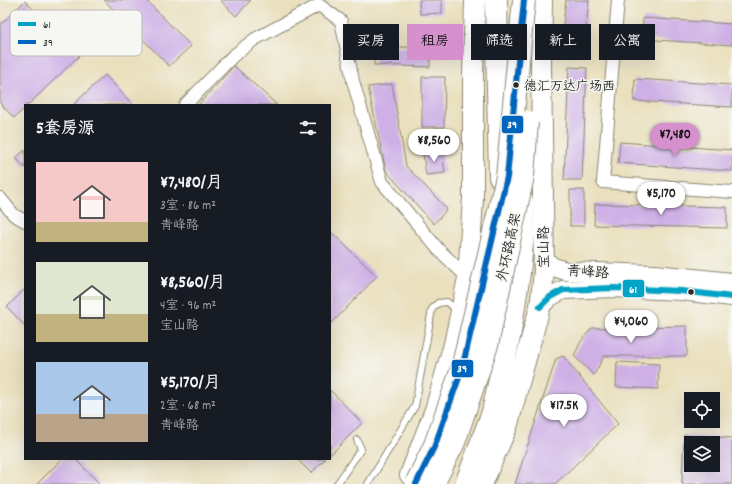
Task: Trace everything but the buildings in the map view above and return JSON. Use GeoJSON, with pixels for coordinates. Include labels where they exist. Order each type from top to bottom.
{"type":"FeatureCollection","features":[{"type":"Feature","properties":{"kind":"highway"},"geometry":{"type":"LineString","coordinates":[[438,484],[484,336],[499,271],[501,237],[496,0]]}},
{"type":"Feature","properties":{"kind":"highway"},"geometry":{"type":"LineString","coordinates":[[466,484],[493,412],[510,332],[519,273],[523,234],[518,0]]}},
{"type":"Feature","properties":{"kind":"highway","name":"外环路高架"},"geometry":{"type":"LineString","coordinates":[[416,484],[436,445],[462,369],[507,177],[524,0]]}},
{"type":"Feature","properties":{"kind":"highway","name":"外环路高架"},"geometry":{"type":"LineString","coordinates":[[433,484],[454,442],[489,337],[523,176],[537,0]]}},
{"type":"Feature","properties":{"kind":"main road"},"geometry":{"type":"LineString","coordinates":[[406,484],[436,410],[454,344],[468,278],[474,198],[473,73],[475,0]]}},
{"type":"Feature","properties":{"kind":"main road","name":"宝山路"},"geometry":{"type":"LineString","coordinates":[[482,484],[507,428],[540,307],[544,272],[541,64],[542,0]]}},
{"type":"Feature","properties":{"kind":"main road","name":"青峰路"},"geometry":{"type":"LineString","coordinates":[[544,258],[551,266],[566,271],[655,274],[732,282]]}},
{"type":"Feature","properties":{"kind":"main road","name":"青峰路"},"geometry":{"type":"LineString","coordinates":[[540,307],[550,297],[563,290],[613,288],[682,291],[732,297]]}},
{"type":"Feature","properties":{"kind":"street"},"geometry":{"type":"LineString","coordinates":[[618,0],[603,182],[732,192]]}},
{"type":"Feature","properties":{"kind":"street"},"geometry":{"type":"LineString","coordinates":[[186,104],[232,56],[255,39],[319,5],[341,21],[353,81],[382,182],[438,249],[468,278]]}},
{"type":"Feature","properties":{"kind":"street"},"geometry":{"type":"LineString","coordinates":[[0,198],[14,215],[24,220]]}},
{"type":"Feature","properties":{"kind":"lane"},"geometry":{"type":"LineString","coordinates":[[368,484],[416,406],[432,310],[438,302],[447,302],[454,308],[458,320]]}},
{"type":"Feature","properties":{"kind":"lane"},"geometry":{"type":"LineString","coordinates":[[337,484],[362,449],[357,440]]}},
{"type":"Feature","properties":{"kind":"transit line","name":"39"},"geometry":{"type":"LineString","coordinates":[[416,484],[435,445],[462,369],[507,177],[524,0]]}},
{"type":"Feature","properties":{"kind":"transit line","name":"61"},"geometry":{"type":"LineString","coordinates":[[540,307],[550,297],[563,290],[613,288],[681,291],[732,297]]}},
{"type":"Feature","properties":{"kind":"place","name":"德汇万达广场西"},"geometry":{"type":"Point","coordinates":[516,85]}}]}
